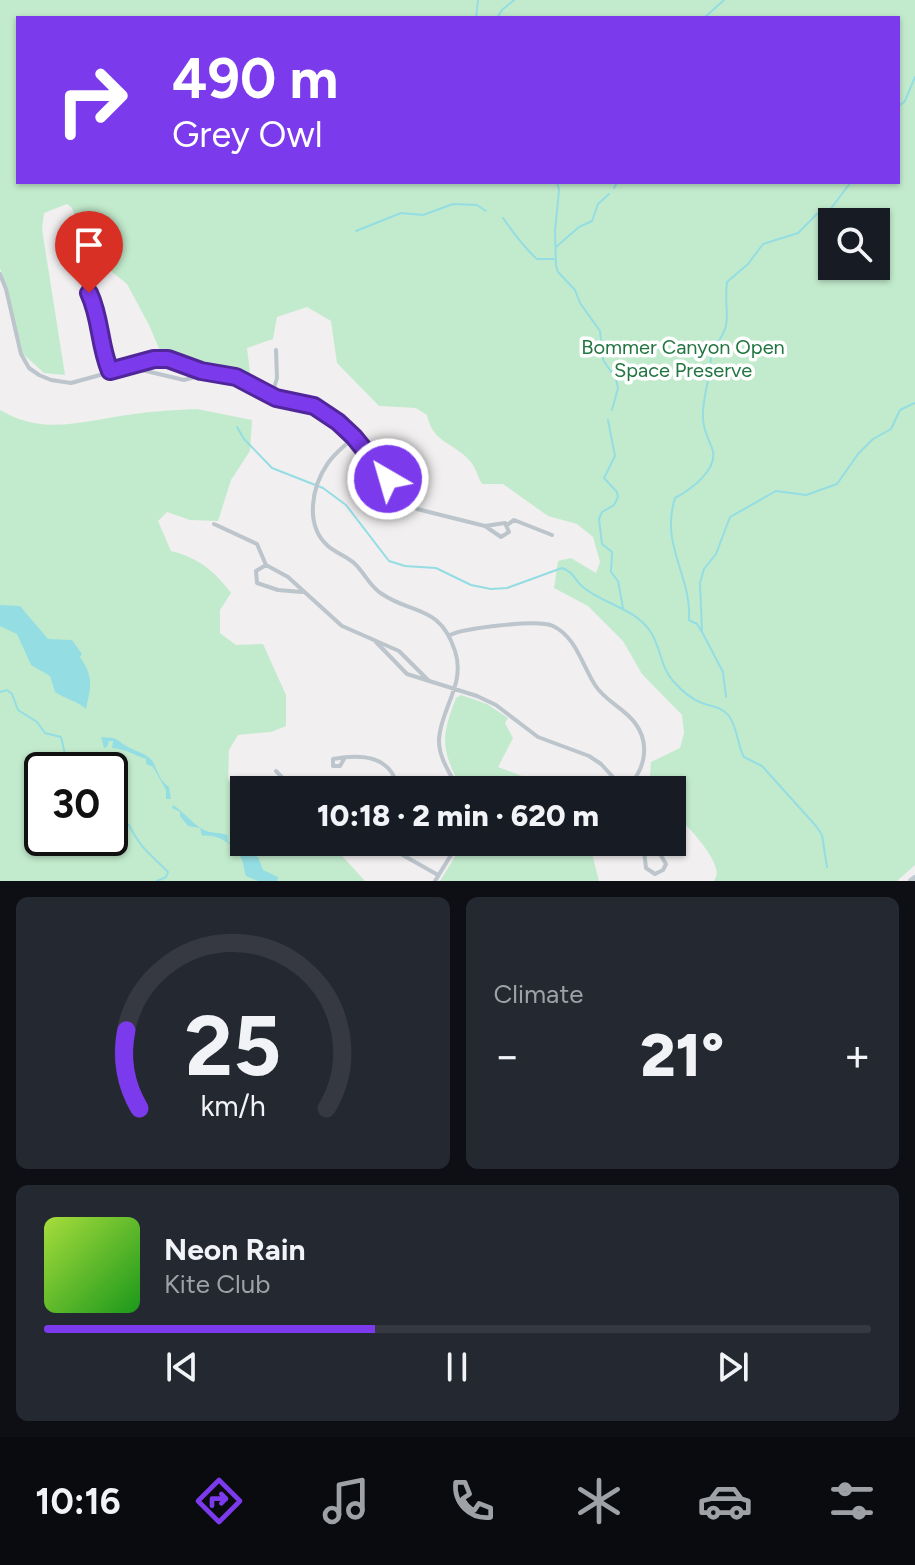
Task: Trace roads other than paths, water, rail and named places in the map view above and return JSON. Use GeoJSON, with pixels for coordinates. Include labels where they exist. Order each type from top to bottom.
{"type":"FeatureCollection","features":[{"type":"Feature","properties":{"kind":"street"},"geometry":{"type":"LineString","coordinates":[[82,254],[88,255],[92,261],[85,270],[79,269],[75,262],[82,254]]}},
{"type":"Feature","properties":{"kind":"street"},"geometry":{"type":"LineString","coordinates":[[85,270],[87,289],[98,315],[102,352],[110,371]]}},
{"type":"Feature","properties":{"kind":"street"},"geometry":{"type":"LineString","coordinates":[[0,274],[21,354],[29,368],[51,380],[71,383],[158,359],[236,377],[272,396],[314,406],[338,422],[409,504],[430,514],[485,526],[501,537],[509,532],[507,525]]}},
{"type":"Feature","properties":{"kind":"street"},"geometry":{"type":"LineString","coordinates":[[272,396],[277,378],[276,350]]}},
{"type":"Feature","properties":{"kind":"street"},"geometry":{"type":"LineString","coordinates":[[276,358],[284,358]]}},
{"type":"Feature","properties":{"kind":"street"},"geometry":{"type":"LineString","coordinates":[[157,374],[152,365],[158,359]]}},
{"type":"Feature","properties":{"kind":"street"},"geometry":{"type":"LineString","coordinates":[[125,367],[184,380],[211,372]]}},
{"type":"Feature","properties":{"kind":"street"},"geometry":{"type":"LineString","coordinates":[[354,437],[329,462],[323,474],[312,504],[315,529],[329,547],[353,562],[372,587],[384,596],[426,612],[449,636],[457,662],[456,690],[439,739],[445,765],[451,776]]}},
{"type":"Feature","properties":{"kind":"street"},"geometry":{"type":"LineString","coordinates":[[485,526],[497,523],[507,525],[514,520],[552,535]]}},
{"type":"Feature","properties":{"kind":"street"},"geometry":{"type":"LineString","coordinates":[[214,524],[257,544],[266,565],[288,577],[334,621],[405,656],[432,683]]}},
{"type":"Feature","properties":{"kind":"street"},"geometry":{"type":"LineString","coordinates":[[266,565],[256,571],[257,583],[278,590],[302,592]]}},
{"type":"Feature","properties":{"kind":"street"},"geometry":{"type":"LineString","coordinates":[[449,636],[467,629],[539,622],[561,631],[574,645],[595,686],[635,723],[640,732],[644,755],[636,776]]}},
{"type":"Feature","properties":{"kind":"street"},"geometry":{"type":"LineString","coordinates":[[376,642],[407,674],[496,705],[538,737],[589,756],[614,776]]}},
{"type":"Feature","properties":{"kind":"street"},"geometry":{"type":"LineString","coordinates":[[344,759],[364,757],[384,763],[394,776]]}},
{"type":"Feature","properties":{"kind":"street"},"geometry":{"type":"LineString","coordinates":[[276,771],[281,776]]}},
{"type":"Feature","properties":{"kind":"street"},"geometry":{"type":"LineString","coordinates":[[404,856],[438,875]]}},
{"type":"Feature","properties":{"kind":"street"},"geometry":{"type":"LineString","coordinates":[[435,881],[450,856]]}},
{"type":"Feature","properties":{"kind":"street"},"geometry":{"type":"LineString","coordinates":[[645,856],[646,868],[655,874],[663,870],[666,864],[661,856]]}},
{"type":"Feature","properties":{"kind":"water"},"geometry":{"type":"Polygon","coordinates":[[[0,605],[20,606],[48,639],[72,640],[82,654],[80,657],[88,671],[90,688],[86,709],[55,692],[50,676],[31,665],[17,634],[0,626],[0,605]]]}},
{"type":"Feature","properties":{"kind":"water"},"geometry":{"type":"Polygon","coordinates":[[[101,737],[116,739],[151,759],[169,787],[171,799],[166,799],[166,790],[153,767],[146,764],[146,759],[112,748],[113,741],[109,741],[104,748],[101,737]]]}},
{"type":"Feature","properties":{"kind":"water"},"geometry":{"type":"Polygon","coordinates":[[[173,805],[202,829],[227,835],[230,845],[221,839],[202,836],[200,828],[188,826],[180,812],[172,808],[173,805]]]}},
{"type":"Feature","properties":{"kind":"water"},"geometry":{"type":"Polygon","coordinates":[[[240,857],[258,857],[263,870],[278,877],[277,881],[258,881],[246,876],[240,857]]]}},
{"type":"Feature","properties":{"kind":"waterway"},"geometry":{"type":"LineString","coordinates":[[476,16],[478,0]]}},
{"type":"Feature","properties":{"kind":"waterway"},"geometry":{"type":"LineString","coordinates":[[498,16],[514,0]]}},
{"type":"Feature","properties":{"kind":"waterway"},"geometry":{"type":"LineString","coordinates":[[706,16],[724,0]]}},
{"type":"Feature","properties":{"kind":"waterway"},"geometry":{"type":"LineString","coordinates":[[900,105],[905,101],[915,77]]}},
{"type":"Feature","properties":{"kind":"waterway"},"geometry":{"type":"LineString","coordinates":[[558,184],[556,266],[600,331],[603,360],[616,379],[618,388],[612,410]]}},
{"type":"Feature","properties":{"kind":"waterway"},"geometry":{"type":"LineString","coordinates":[[614,188],[616,184]]}},
{"type":"Feature","properties":{"kind":"waterway"},"geometry":{"type":"LineString","coordinates":[[702,632],[697,624],[689,620],[689,604],[674,546],[671,515],[675,498],[702,478],[712,464],[712,448],[704,426],[703,412],[711,351],[726,325],[727,282],[748,264],[763,244],[798,233],[817,214],[829,211],[849,184]]}},
{"type":"Feature","properties":{"kind":"waterway"},"geometry":{"type":"LineString","coordinates":[[556,247],[579,227],[592,221],[598,204],[609,194]]}},
{"type":"Feature","properties":{"kind":"waterway"},"geometry":{"type":"LineString","coordinates":[[356,231],[401,213],[423,215],[453,204],[477,205],[486,211]]}},
{"type":"Feature","properties":{"kind":"waterway"},"geometry":{"type":"LineString","coordinates":[[503,218],[537,259],[554,259]]}},
{"type":"Feature","properties":{"kind":"waterway"},"geometry":{"type":"LineString","coordinates":[[726,697],[723,672],[702,632],[700,583],[704,569],[716,554],[730,517],[776,491],[806,495],[837,484],[858,454],[873,439],[891,429],[900,410],[915,403]]}},
{"type":"Feature","properties":{"kind":"waterway"},"geometry":{"type":"LineString","coordinates":[[608,420],[615,456],[604,478],[618,497],[599,519],[602,544],[612,552],[611,572],[618,581],[623,608]]}},
{"type":"Feature","properties":{"kind":"waterway"},"geometry":{"type":"LineString","coordinates":[[237,427],[244,439],[272,468],[323,488],[346,505],[389,561],[405,566],[436,568],[471,585],[491,589],[507,588],[562,568],[592,594],[636,617],[654,637],[665,669],[673,681],[694,699],[729,716],[744,757],[762,766],[816,826],[822,835],[827,867]]}},
{"type":"Feature","properties":{"kind":"waterway"},"geometry":{"type":"LineString","coordinates":[[0,692],[7,690],[12,694],[18,710],[37,722],[45,733],[61,737],[65,752]]}},
{"type":"Feature","properties":{"kind":"waterway"},"geometry":{"type":"LineString","coordinates":[[128,825],[142,846],[168,872],[166,877],[157,881]]}},
{"type":"Feature","properties":{"kind":"park label","name":"Bommer Canyon Open Space Preserve"},"geometry":{"type":"Point","coordinates":[683,358]}}]}
